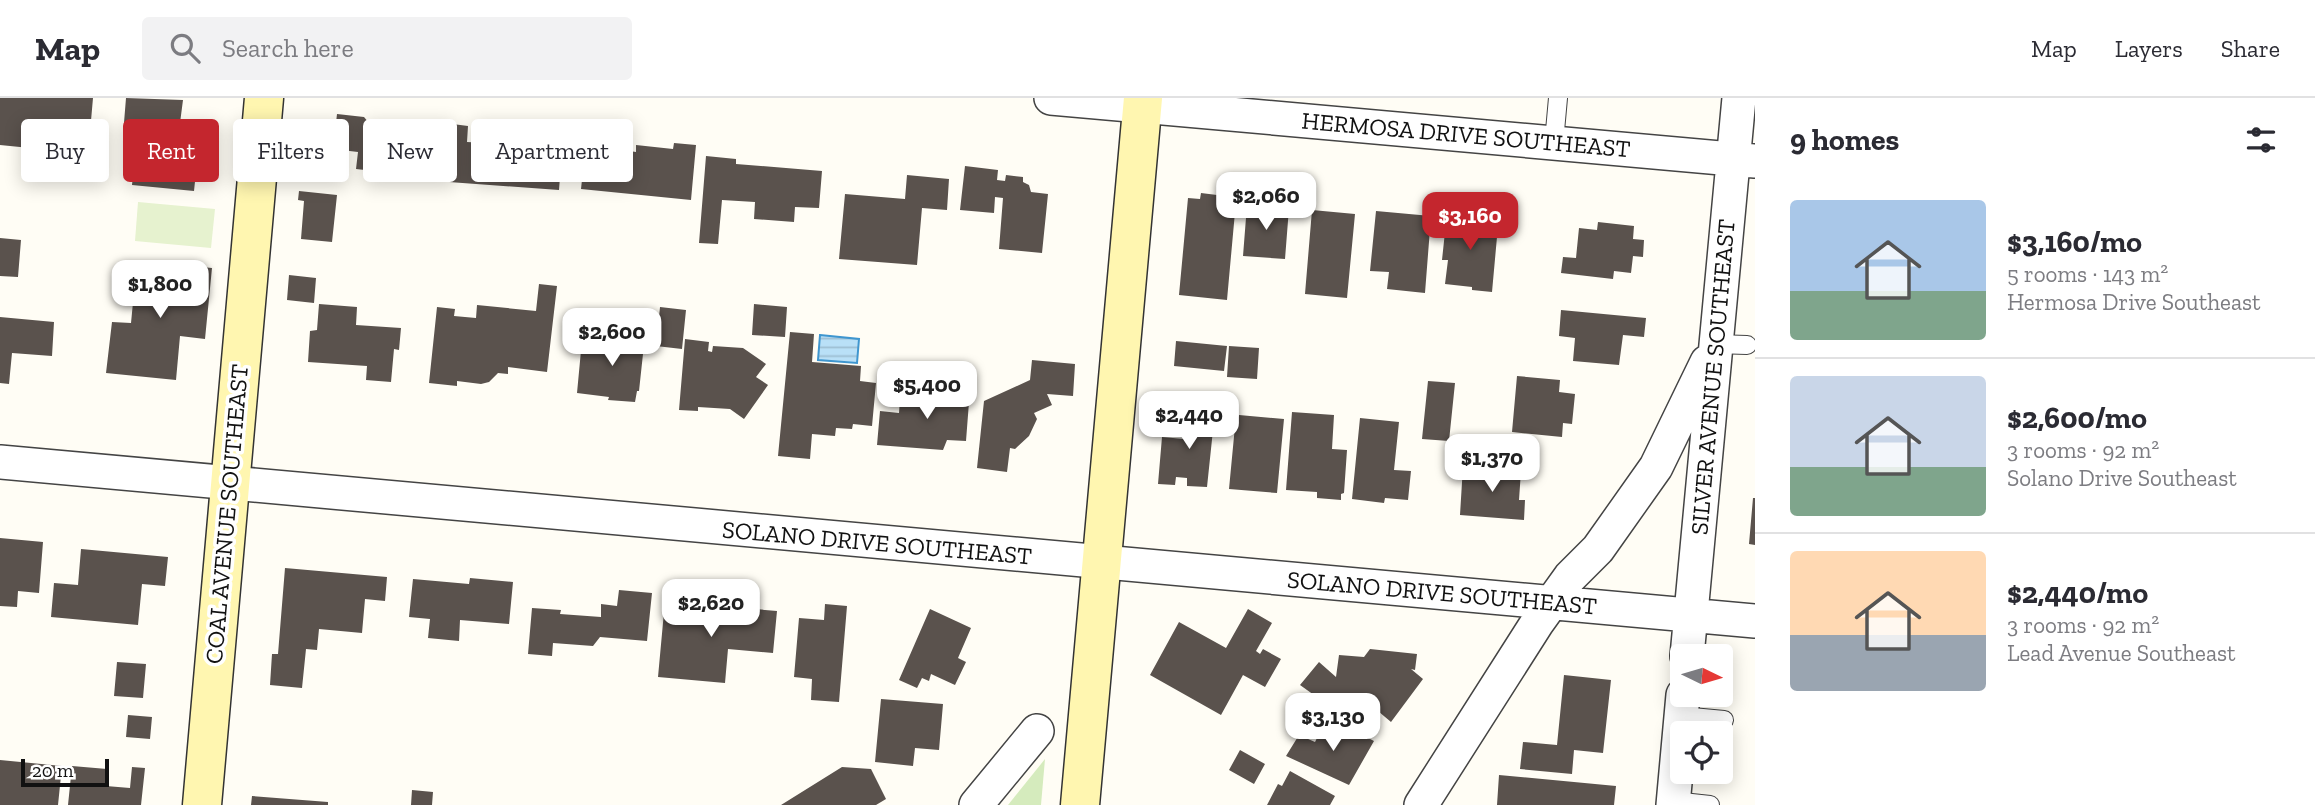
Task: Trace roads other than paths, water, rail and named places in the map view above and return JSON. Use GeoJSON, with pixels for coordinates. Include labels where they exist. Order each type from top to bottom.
{"type":"FeatureCollection","features":[{"type":"Feature","properties":{"kind":"main road","name":"COAL AVENUE SOUTHEAST"},"geometry":{"type":"LineString","coordinates":[[202,805],[264,98]]}},
{"type":"Feature","properties":{"kind":"main road"},"geometry":{"type":"LineString","coordinates":[[1080,805],[1143,102]]}},
{"type":"Feature","properties":{"kind":"street","name":"HERMOSA DRIVE SOUTHEAST"},"geometry":{"type":"LineString","coordinates":[[1051,98],[1143,102],[1744,159]]}},
{"type":"Feature","properties":{"kind":"street","name":"SILVER AVENUE SOUTHEAST"},"geometry":{"type":"LineString","coordinates":[[1688,644],[1731,344],[1744,159],[1739,98]]}},
{"type":"Feature","properties":{"kind":"street"},"geometry":{"type":"LineString","coordinates":[[1421,805],[1521,648],[1570,577],[1598,549],[1656,467],[1731,344]]}},
{"type":"Feature","properties":{"kind":"street","name":"SOLANO DRIVE SOUTHEAST"},"geometry":{"type":"LineString","coordinates":[[0,462],[1755,621]]}},
{"type":"Feature","properties":{"kind":"street"},"geometry":{"type":"LineString","coordinates":[[1673,803],[1682,707]]}},
{"type":"Feature","properties":{"kind":"street"},"geometry":{"type":"LineString","coordinates":[[976,805],[1037,731]]}},
{"type":"Feature","properties":{"kind":"lane"},"geometry":{"type":"LineString","coordinates":[[1554,142],[1558,98]]}},
{"type":"Feature","properties":{"kind":"lane"},"geometry":{"type":"LineString","coordinates":[[1685,707],[1724,720]]}},
{"type":"Feature","properties":{"kind":"lane"},"geometry":{"type":"LineString","coordinates":[[1673,803],[1710,805]]}},
{"type":"Feature","properties":{"kind":"water"},"geometry":{"type":"Polygon","coordinates":[[[820,335],[859,339],[857,363],[818,360],[820,335]]]}}]}
